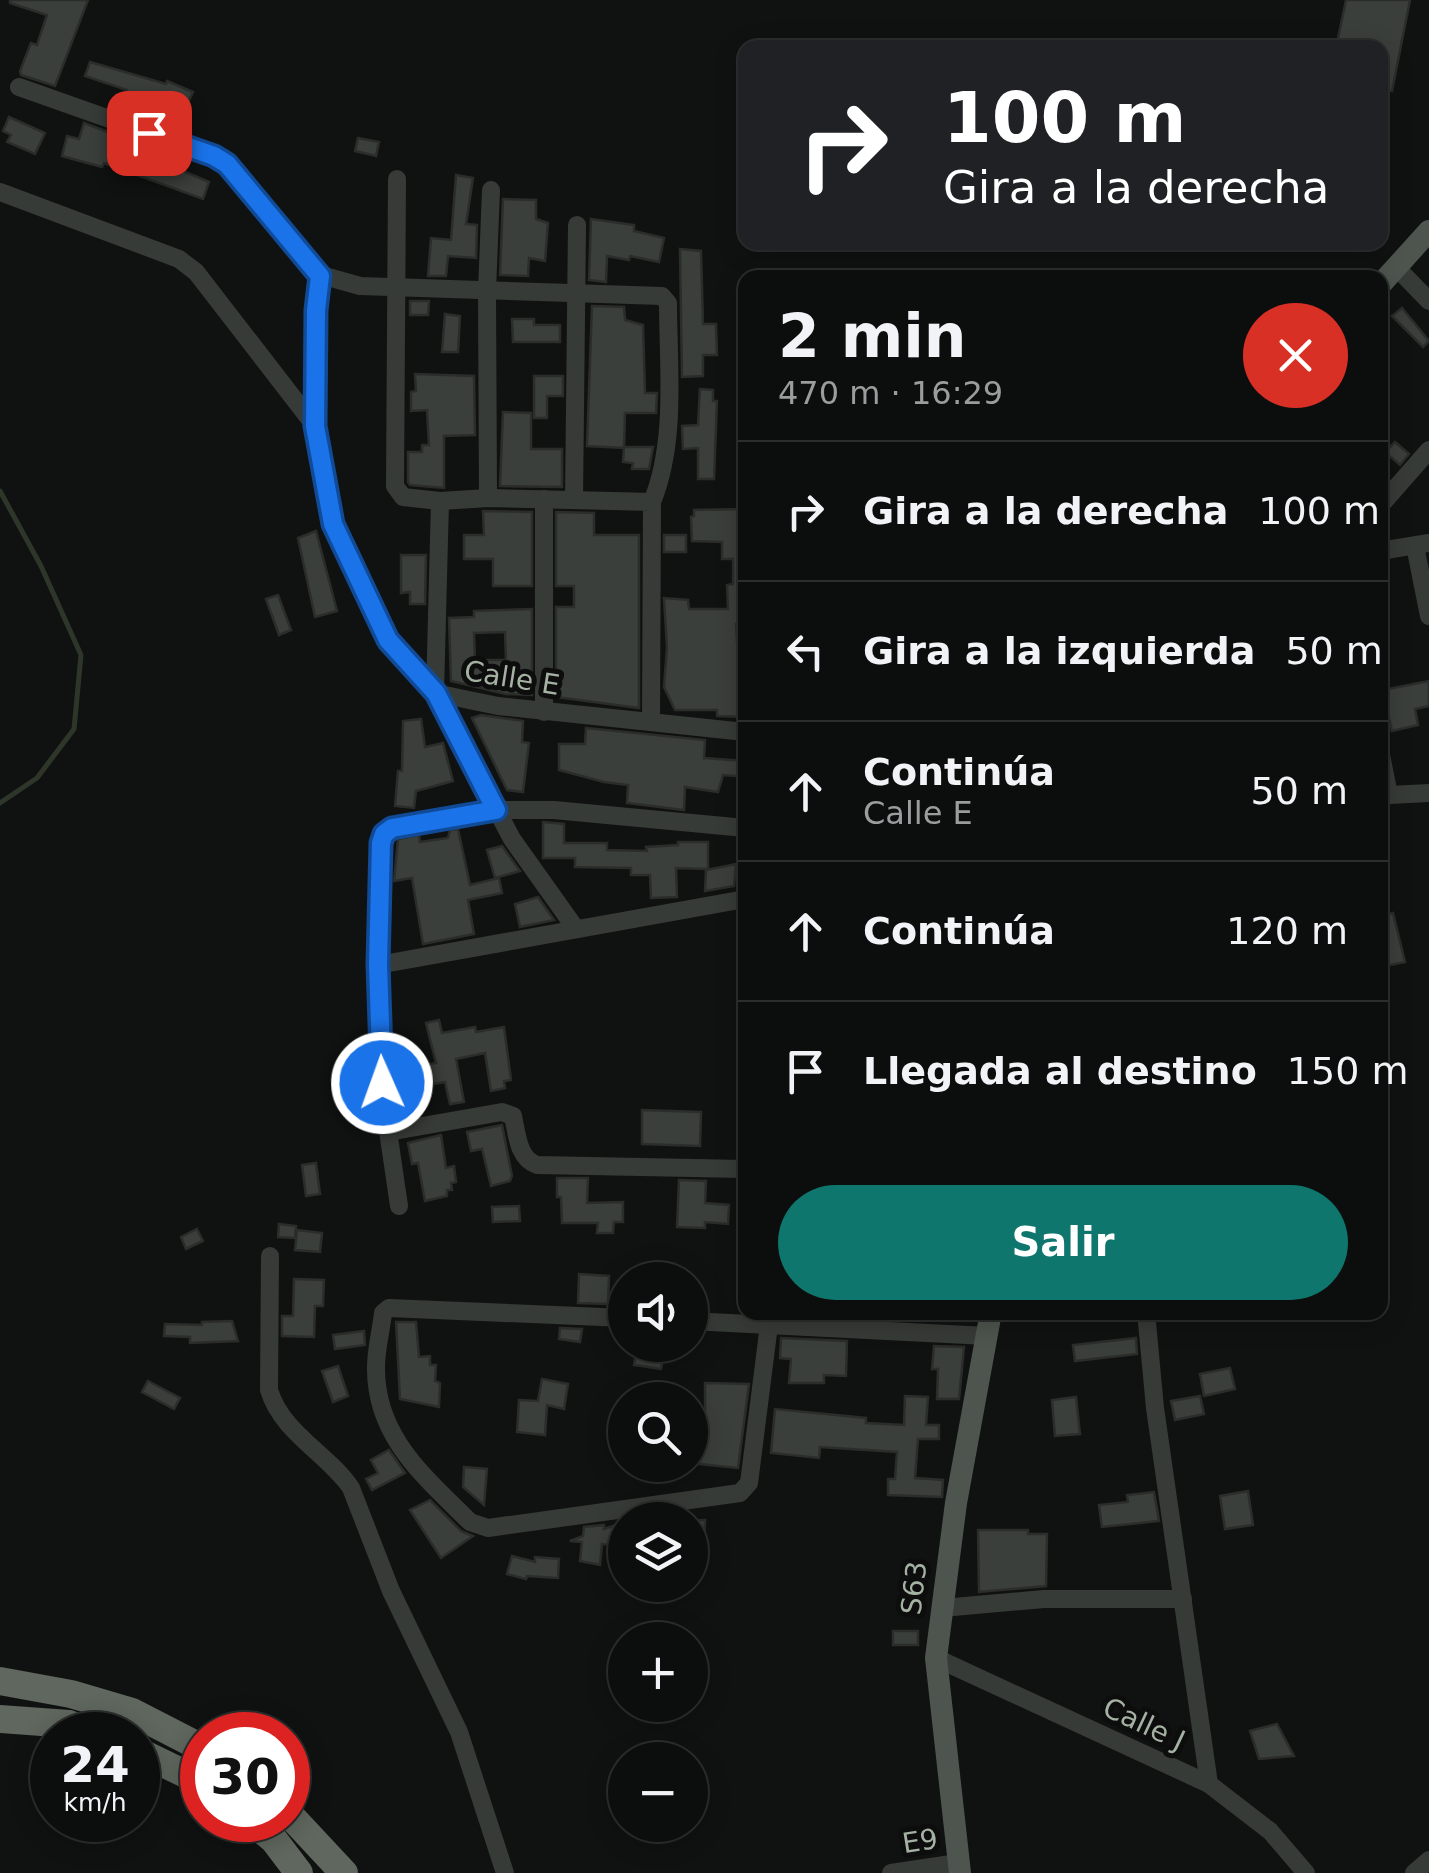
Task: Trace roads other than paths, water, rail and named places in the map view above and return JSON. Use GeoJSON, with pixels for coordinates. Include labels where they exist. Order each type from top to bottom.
{"type":"FeatureCollection","features":[{"type":"Feature","properties":{"kind":"highway"},"geometry":{"type":"LineString","coordinates":[[0,1681],[71,1694],[132,1712],[180,1737]]}},
{"type":"Feature","properties":{"kind":"highway"},"geometry":{"type":"LineString","coordinates":[[0,1719],[30,1721]]}},
{"type":"Feature","properties":{"kind":"highway"},"geometry":{"type":"LineString","coordinates":[[310,1837],[344,1873]]}},
{"type":"Feature","properties":{"kind":"highway"},"geometry":{"type":"LineString","coordinates":[[276,1842],[299,1873]]}},
{"type":"Feature","properties":{"kind":"main road"},"geometry":{"type":"LineString","coordinates":[[1388,276],[1429,231]]}},
{"type":"Feature","properties":{"kind":"main road","name":"S63"},"geometry":{"type":"LineString","coordinates":[[959,1868],[936,1658],[956,1503],[990,1320]]}},
{"type":"Feature","properties":{"kind":"street"},"geometry":{"type":"LineString","coordinates":[[19,87],[227,164],[320,276],[360,286],[662,296],[668,303],[665,452],[652,502],[652,722]]}},
{"type":"Feature","properties":{"kind":"street"},"geometry":{"type":"LineString","coordinates":[[397,179],[396,486],[403,497],[440,501],[488,498],[652,502]]}},
{"type":"Feature","properties":{"kind":"street"},"geometry":{"type":"LineString","coordinates":[[488,498],[487,291],[491,190]]}},
{"type":"Feature","properties":{"kind":"street","name":"Calle E"},"geometry":{"type":"LineString","coordinates":[[0,192],[179,259],[196,272],[315,426],[333,524],[388,640],[436,693],[544,712],[738,731]]}},
{"type":"Feature","properties":{"kind":"street"},"geometry":{"type":"LineString","coordinates":[[574,500],[578,225]]}},
{"type":"Feature","properties":{"kind":"street"},"geometry":{"type":"LineString","coordinates":[[315,426],[320,276]]}},
{"type":"Feature","properties":{"kind":"street"},"geometry":{"type":"LineString","coordinates":[[1388,276],[1429,300]]}},
{"type":"Feature","properties":{"kind":"street"},"geometry":{"type":"LineString","coordinates":[[1388,497],[1429,450]]}},
{"type":"Feature","properties":{"kind":"street"},"geometry":{"type":"LineString","coordinates":[[544,499],[544,712]]}},
{"type":"Feature","properties":{"kind":"street"},"geometry":{"type":"LineString","coordinates":[[440,501],[436,693],[512,839],[576,930]]}},
{"type":"Feature","properties":{"kind":"street"},"geometry":{"type":"LineString","coordinates":[[1388,550],[1422,544],[1429,616]]}},
{"type":"Feature","properties":{"kind":"street"},"geometry":{"type":"LineString","coordinates":[[1388,797],[1429,793]]}},
{"type":"Feature","properties":{"kind":"street"},"geometry":{"type":"LineString","coordinates":[[398,1206],[382,1083],[378,964],[384,834],[392,828],[496,810],[554,810],[738,827]]}},
{"type":"Feature","properties":{"kind":"street"},"geometry":{"type":"LineString","coordinates":[[378,964],[738,900]]}},
{"type":"Feature","properties":{"kind":"street"},"geometry":{"type":"LineString","coordinates":[[388,1132],[502,1112],[513,1116],[519,1146],[527,1161],[537,1165],[738,1169]]}},
{"type":"Feature","properties":{"kind":"street"},"geometry":{"type":"LineString","coordinates":[[270,1256],[269,1390],[273,1402],[296,1434],[341,1473],[351,1488],[398,1605],[458,1732],[505,1873]]}},
{"type":"Feature","properties":{"kind":"street"},"geometry":{"type":"LineString","coordinates":[[608,1317],[389,1308],[383,1313],[376,1366],[385,1422],[397,1445],[420,1473],[470,1522],[488,1528],[740,1493],[749,1483],[769,1325]]}},
{"type":"Feature","properties":{"kind":"street"},"geometry":{"type":"LineString","coordinates":[[1147,1320],[1155,1408],[1209,1784]]}},
{"type":"Feature","properties":{"kind":"street"},"geometry":{"type":"LineString","coordinates":[[708,1322],[987,1336]]}},
{"type":"Feature","properties":{"kind":"street"},"geometry":{"type":"LineString","coordinates":[[942,1608],[1044,1599],[1184,1599]]}},
{"type":"Feature","properties":{"kind":"street","name":"Calle J"},"geometry":{"type":"LineString","coordinates":[[936,1658],[1209,1784],[1270,1831],[1306,1873]]}},
{"type":"Feature","properties":{"kind":"street"},"geometry":{"type":"LineString","coordinates":[[1414,1873],[1429,1860]]}},
{"type":"Feature","properties":{"kind":"street","name":"E9"},"geometry":{"type":"LineString","coordinates":[[891,1873],[959,1868]]}},
{"type":"Feature","properties":{"kind":"waterway"},"geometry":{"type":"LineString","coordinates":[[0,491],[41,566],[81,655],[74,729],[37,778],[0,803]]}}]}
